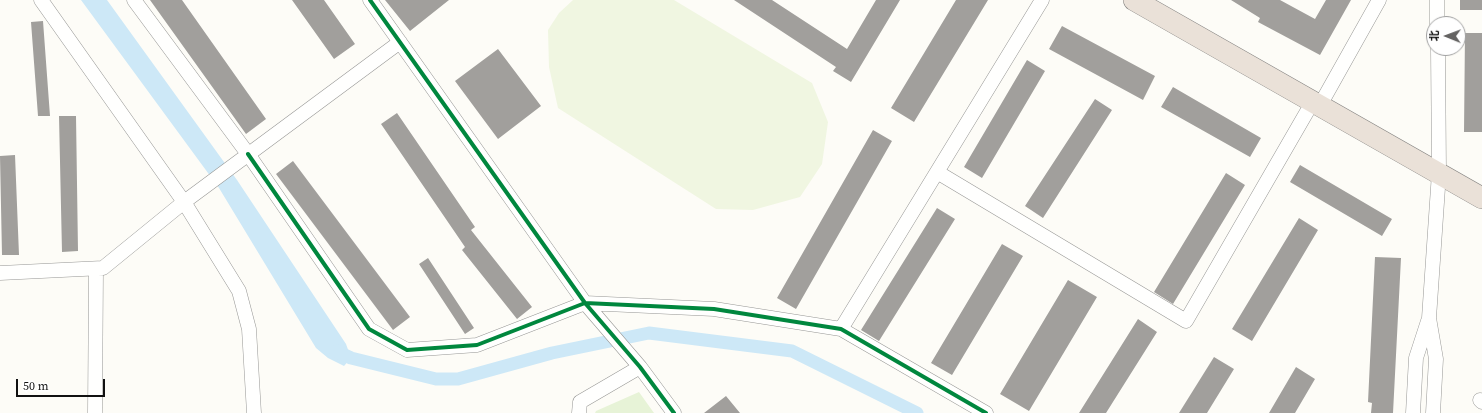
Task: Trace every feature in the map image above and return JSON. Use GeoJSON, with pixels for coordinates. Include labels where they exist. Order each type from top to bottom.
{"type":"FeatureCollection","features":[{"type":"Feature","properties":{"kind":"highway"},"geometry":{"type":"LineString","coordinates":[[1134,0],[1315,105],[1482,198]]}},
{"type":"Feature","properties":{"kind":"street"},"geometry":{"type":"LineString","coordinates":[[41,0],[184,202],[239,291],[248,329],[254,413]]}},
{"type":"Feature","properties":{"kind":"street"},"geometry":{"type":"LineString","coordinates":[[134,0],[248,154],[369,329],[407,350],[477,345],[585,303],[714,309],[841,329],[986,413]]}},
{"type":"Feature","properties":{"kind":"street"},"geometry":{"type":"LineString","coordinates":[[370,0],[585,303],[638,364],[674,413]]}},
{"type":"Feature","properties":{"kind":"street"},"geometry":{"type":"LineString","coordinates":[[841,329],[1042,0]]}},
{"type":"Feature","properties":{"kind":"street"},"geometry":{"type":"LineString","coordinates":[[937,172],[1186,321],[1379,0]]}},
{"type":"Feature","properties":{"kind":"street"},"geometry":{"type":"LineString","coordinates":[[1437,0],[1438,16]]}},
{"type":"Feature","properties":{"kind":"street"},"geometry":{"type":"LineString","coordinates":[[0,273],[103,268],[184,202],[400,42]]}},
{"type":"Feature","properties":{"kind":"street"},"geometry":{"type":"LineString","coordinates":[[1433,413],[1436,359],[1429,318],[1438,173],[1438,56]]}},
{"type":"Feature","properties":{"kind":"street"},"geometry":{"type":"LineString","coordinates":[[95,413],[96,269]]}},
{"type":"Feature","properties":{"kind":"street"},"geometry":{"type":"LineString","coordinates":[[1413,413],[1416,358],[1429,318]]}},
{"type":"Feature","properties":{"kind":"street"},"geometry":{"type":"LineString","coordinates":[[579,413],[580,402],[638,364]]}},
{"type":"Feature","properties":{"kind":"green space"},"geometry":{"type":"Polygon","coordinates":[[[573,0],[674,0],[812,83],[828,122],[822,164],[800,197],[753,210],[716,209],[558,108],[549,67],[548,30],[559,13],[573,0]]]}},
{"type":"Feature","properties":{"kind":"green space"},"geometry":{"type":"Polygon","coordinates":[[[639,392],[654,413],[595,413],[596,411],[639,392]]]}},
{"type":"Feature","properties":{"kind":"water"},"geometry":{"type":"Polygon","coordinates":[[[81,0],[107,0],[237,180],[346,344],[351,358],[344,366],[328,358],[316,348],[219,188],[81,0]]]}},
{"type":"Feature","properties":{"kind":"building"},"geometry":{"type":"Polygon","coordinates":[[[150,0],[182,0],[266,119],[246,134],[150,0]]]}},
{"type":"Feature","properties":{"kind":"building"},"geometry":{"type":"Polygon","coordinates":[[[292,0],[324,0],[355,44],[334,59],[292,0]]]}},
{"type":"Feature","properties":{"kind":"building"},"geometry":{"type":"Polygon","coordinates":[[[385,0],[449,0],[410,31],[385,0]]]}},
{"type":"Feature","properties":{"kind":"building"},"geometry":{"type":"Polygon","coordinates":[[[734,0],[772,0],[847,49],[876,0],[900,0],[851,82],[833,71],[836,67],[734,0]]]}},
{"type":"Feature","properties":{"kind":"building"},"geometry":{"type":"Polygon","coordinates":[[[956,0],[988,0],[914,122],[891,108],[956,0]]]}},
{"type":"Feature","properties":{"kind":"building"},"geometry":{"type":"Polygon","coordinates":[[[1231,0],[1280,0],[1315,19],[1326,0],[1351,0],[1320,55],[1258,22],[1260,18],[1231,0]]]}},
{"type":"Feature","properties":{"kind":"building"},"geometry":{"type":"Polygon","coordinates":[[[1460,0],[1482,0],[1482,10],[1460,10],[1460,0]]]}},
{"type":"Feature","properties":{"kind":"building"},"geometry":{"type":"Polygon","coordinates":[[[43,21],[50,116],[38,116],[31,22],[43,21]]]}},
{"type":"Feature","properties":{"kind":"building"},"geometry":{"type":"Polygon","coordinates":[[[1062,26],[1155,76],[1143,100],[1049,49],[1062,26]]]}},
{"type":"Feature","properties":{"kind":"building"},"geometry":{"type":"Polygon","coordinates":[[[1466,33],[1482,33],[1482,132],[1464,132],[1466,33]]]}},
{"type":"Feature","properties":{"kind":"building"},"geometry":{"type":"Polygon","coordinates":[[[498,49],[541,106],[498,139],[455,81],[498,49]]]}},
{"type":"Feature","properties":{"kind":"building"},"geometry":{"type":"Polygon","coordinates":[[[1027,60],[1045,71],[982,178],[964,167],[1027,60]]]}},
{"type":"Feature","properties":{"kind":"building"},"geometry":{"type":"Polygon","coordinates":[[[1173,87],[1261,138],[1250,157],[1161,107],[1173,87]]]}},
{"type":"Feature","properties":{"kind":"building"},"geometry":{"type":"Polygon","coordinates":[[[1095,99],[1112,110],[1043,218],[1025,206],[1095,99]]]}},
{"type":"Feature","properties":{"kind":"building"},"geometry":{"type":"Polygon","coordinates":[[[397,113],[475,227],[471,230],[532,307],[517,319],[462,250],[465,247],[381,124],[397,113]]]}},
{"type":"Feature","properties":{"kind":"building"},"geometry":{"type":"Polygon","coordinates":[[[59,116],[76,116],[78,251],[62,252],[59,116]]]}},
{"type":"Feature","properties":{"kind":"building"},"geometry":{"type":"Polygon","coordinates":[[[873,130],[892,141],[796,309],[777,298],[873,130]]]}},
{"type":"Feature","properties":{"kind":"building"},"geometry":{"type":"Polygon","coordinates":[[[15,155],[19,255],[2,255],[0,156],[15,155]]]}},
{"type":"Feature","properties":{"kind":"building"},"geometry":{"type":"Polygon","coordinates":[[[293,161],[410,317],[393,330],[276,174],[293,161]]]}},
{"type":"Feature","properties":{"kind":"building"},"geometry":{"type":"Polygon","coordinates":[[[1300,165],[1392,219],[1382,236],[1290,182],[1300,165]]]}},
{"type":"Feature","properties":{"kind":"building"},"geometry":{"type":"Polygon","coordinates":[[[1226,173],[1245,185],[1173,304],[1154,292],[1226,173]]]}},
{"type":"Feature","properties":{"kind":"building"},"geometry":{"type":"Polygon","coordinates":[[[937,208],[955,219],[879,341],[861,330],[937,208]]]}},
{"type":"Feature","properties":{"kind":"building"},"geometry":{"type":"Polygon","coordinates":[[[1299,218],[1318,230],[1252,341],[1232,329],[1299,218]]]}},
{"type":"Feature","properties":{"kind":"building"},"geometry":{"type":"Polygon","coordinates":[[[1002,244],[1023,256],[952,375],[931,363],[1002,244]]]}},
{"type":"Feature","properties":{"kind":"building"},"geometry":{"type":"Polygon","coordinates":[[[1375,257],[1401,258],[1393,413],[1371,413],[1372,403],[1368,402],[1375,257]]]}},
{"type":"Feature","properties":{"kind":"building"},"geometry":{"type":"Polygon","coordinates":[[[428,258],[474,328],[465,334],[419,264],[428,258]]]}},
{"type":"Feature","properties":{"kind":"building"},"geometry":{"type":"Polygon","coordinates":[[[1068,280],[1097,297],[1029,411],[1000,394],[1068,280]]]}},
{"type":"Feature","properties":{"kind":"building"},"geometry":{"type":"Polygon","coordinates":[[[1138,319],[1157,332],[1106,413],[1079,413],[1138,319]]]}},
{"type":"Feature","properties":{"kind":"building"},"geometry":{"type":"Polygon","coordinates":[[[1214,357],[1234,369],[1207,413],[1179,413],[1214,357]]]}},
{"type":"Feature","properties":{"kind":"building"},"geometry":{"type":"Polygon","coordinates":[[[1296,367],[1315,379],[1295,413],[1269,413],[1296,367]]]}},
{"type":"Feature","properties":{"kind":"building"},"geometry":{"type":"Polygon","coordinates":[[[726,396],[740,413],[704,413],[726,396]]]}},
{"type":"Feature","properties":{"kind":"waterway"},"geometry":{"type":"LineString","coordinates":[[336,351],[351,358],[436,379],[458,379],[552,353],[649,333],[792,351],[917,413]]}},
{"type":"Feature","properties":{"kind":"cycle path"},"geometry":{"type":"LineString","coordinates":[[370,0],[585,303],[640,367],[674,413]]}},
{"type":"Feature","properties":{"kind":"cycle path"},"geometry":{"type":"LineString","coordinates":[[248,154],[369,329],[407,350],[477,345],[585,303],[714,309],[841,329],[986,413]]}}]}
